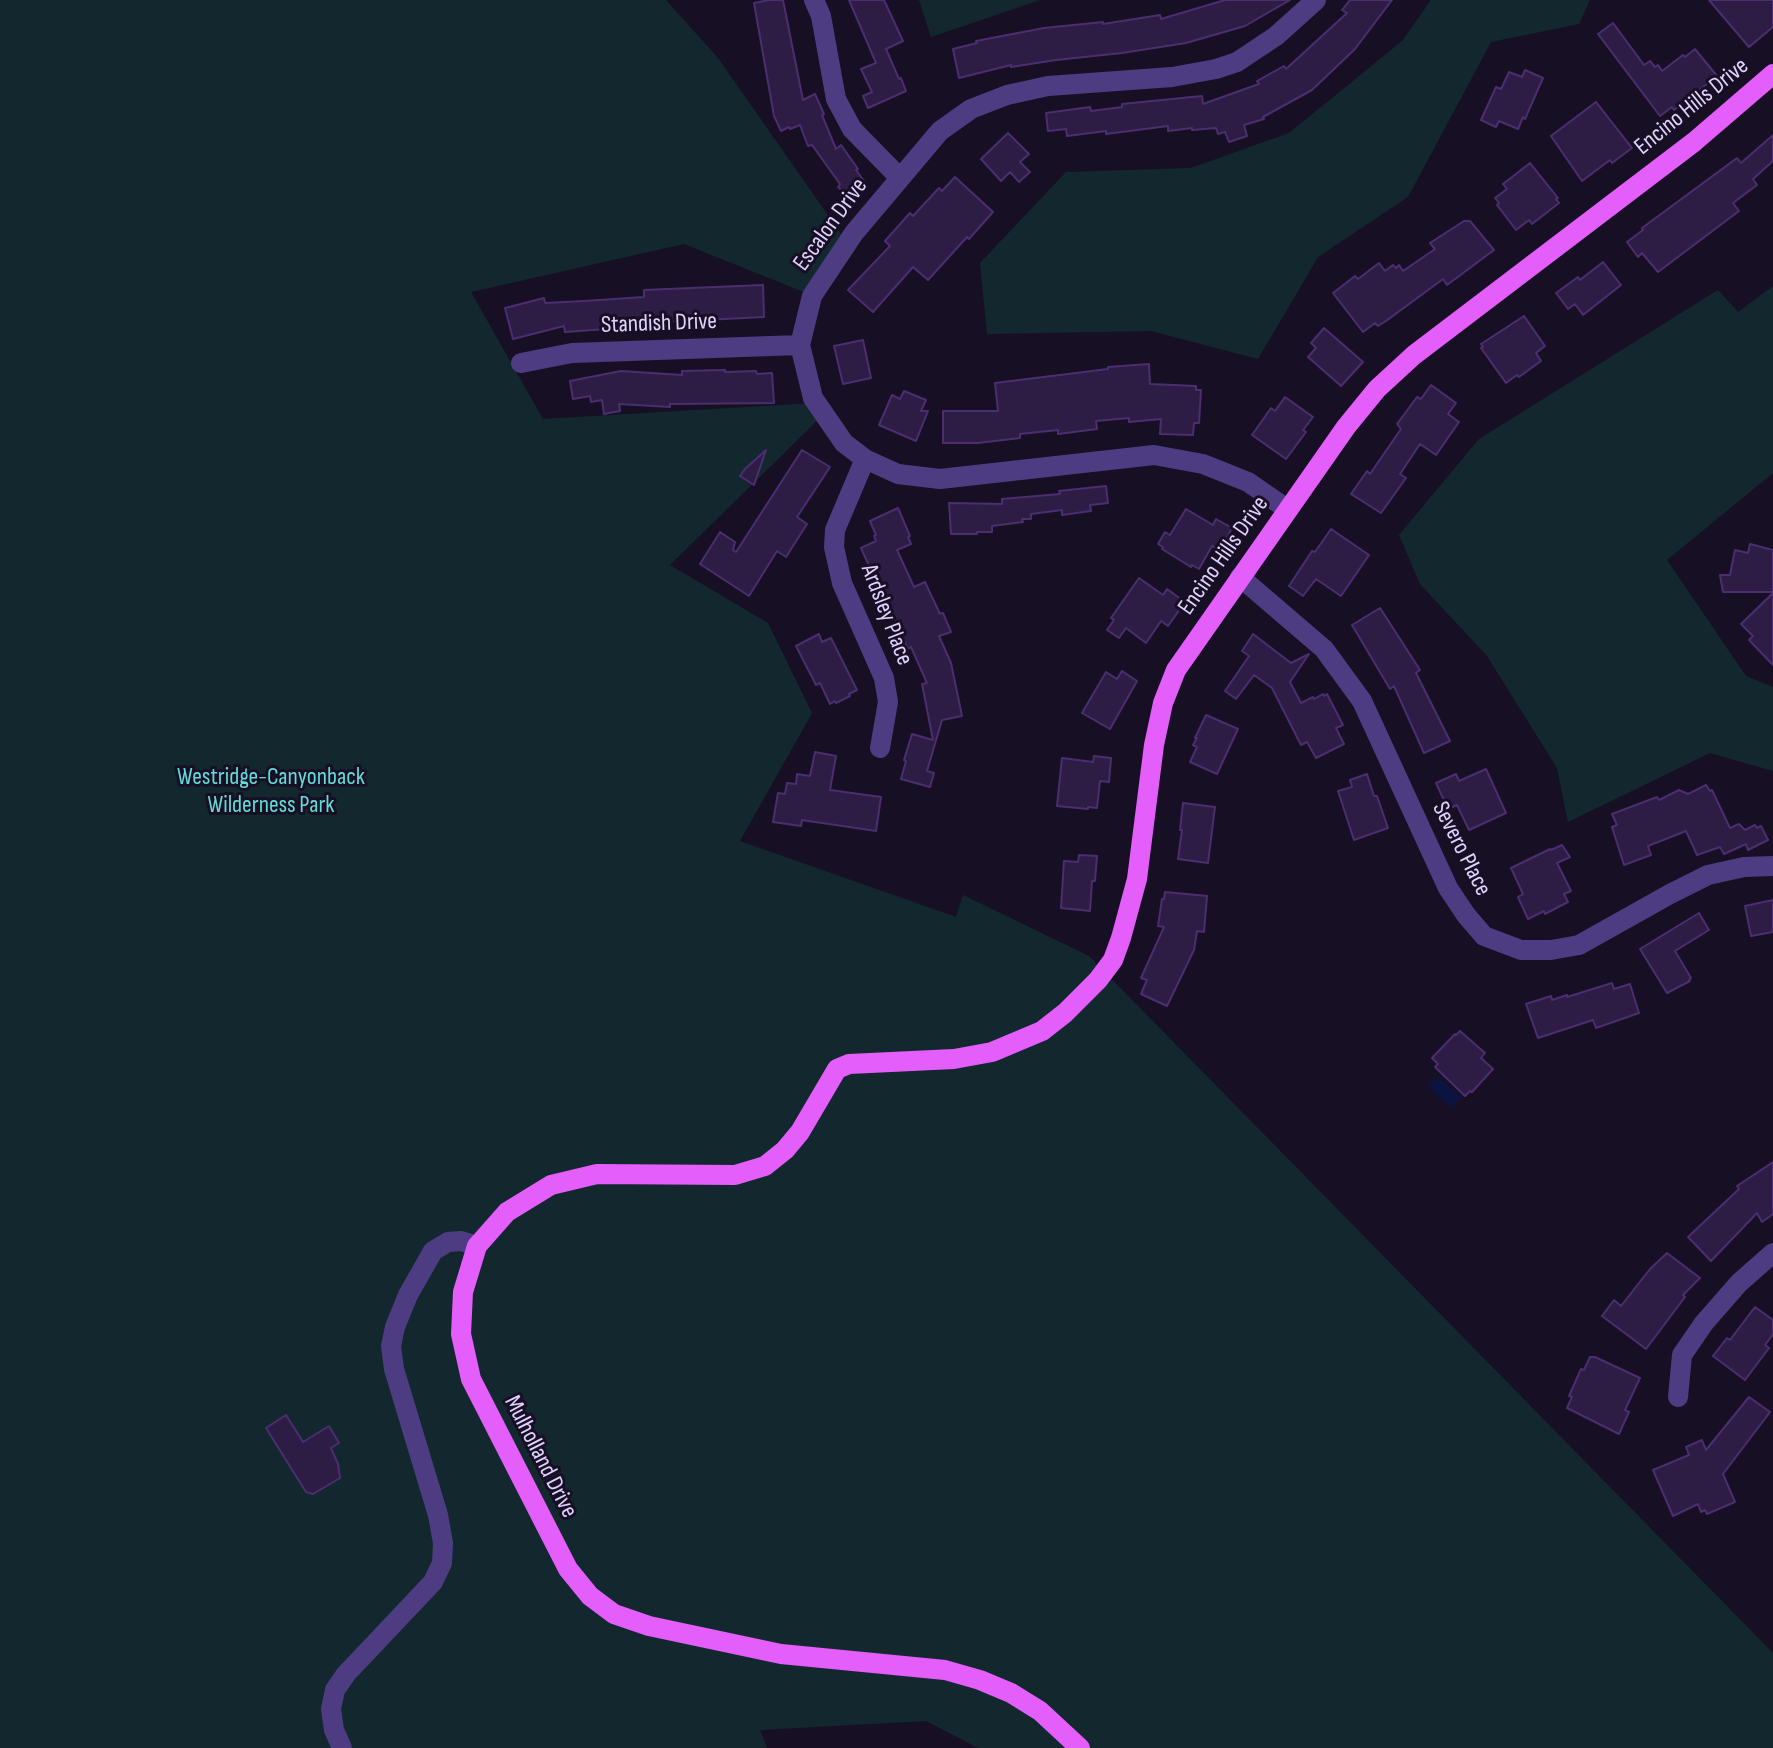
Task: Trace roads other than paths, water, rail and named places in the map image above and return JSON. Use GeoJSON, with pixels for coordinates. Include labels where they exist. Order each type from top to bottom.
{"type":"FeatureCollection","features":[{"type":"Feature","properties":{"kind":"main road","name":"Encino Hills Drive"},"geometry":{"type":"LineString","coordinates":[[837,1069],[861,1062],[954,1059],[992,1052],[1042,1031],[1098,980],[1113,960],[1137,879],[1154,745],[1163,703],[1176,670],[1346,427],[1377,389],[1414,355],[1694,142],[1773,74]]}},
{"type":"Feature","properties":{"kind":"main road","name":"Mulholland Drive"},"geometry":{"type":"LineString","coordinates":[[837,1069],[800,1132],[785,1150],[765,1166],[735,1175],[597,1174],[551,1185],[507,1212],[477,1246],[463,1292],[461,1334],[471,1379],[568,1569],[590,1596],[614,1614],[664,1629],[781,1654],[945,1670],[980,1680],[1011,1693],[1040,1711],[1080,1748]]}},
{"type":"Feature","properties":{"kind":"street"},"geometry":{"type":"LineString","coordinates":[[814,0],[821,16],[836,99],[852,129],[899,177]]}},
{"type":"Feature","properties":{"kind":"street","name":"Escalon Drive"},"geometry":{"type":"LineString","coordinates":[[1287,509],[1248,482],[1203,464],[1154,455],[940,479],[898,474],[865,459],[844,443],[813,398],[800,345],[812,296],[854,233],[940,131],[971,109],[1007,95],[1048,86],[1172,77],[1216,69],[1237,62],[1276,36],[1316,0]]}},
{"type":"Feature","properties":{"kind":"street","name":"Standish Drive"},"geometry":{"type":"LineString","coordinates":[[521,363],[572,353],[800,345]]}},
{"type":"Feature","properties":{"kind":"street","name":"Ardsley Place"},"geometry":{"type":"LineString","coordinates":[[865,459],[835,530],[834,547],[842,583],[884,678],[888,702],[880,748]]}},
{"type":"Feature","properties":{"kind":"street","name":"Severo Place"},"geometry":{"type":"LineString","coordinates":[[1240,577],[1324,649],[1362,701],[1448,888],[1484,936],[1521,950],[1551,950],[1579,945],[1708,875],[1744,867],[1773,866]]}},
{"type":"Feature","properties":{"kind":"street"},"geometry":{"type":"LineString","coordinates":[[342,1748],[334,1730],[331,1709],[335,1690],[346,1674],[433,1582],[442,1563],[443,1543],[438,1515],[394,1369],[391,1346],[395,1327],[408,1295],[433,1251],[448,1242],[461,1241],[477,1246]]}},
{"type":"Feature","properties":{"kind":"street"},"geometry":{"type":"LineString","coordinates":[[1678,1397],[1682,1355],[1704,1323],[1739,1283],[1773,1253]]}},
{"type":"Feature","properties":{"kind":"park label","name":"Westridge-Canyonback Wilderness Park"},"geometry":{"type":"Point","coordinates":[271,792]}}]}
